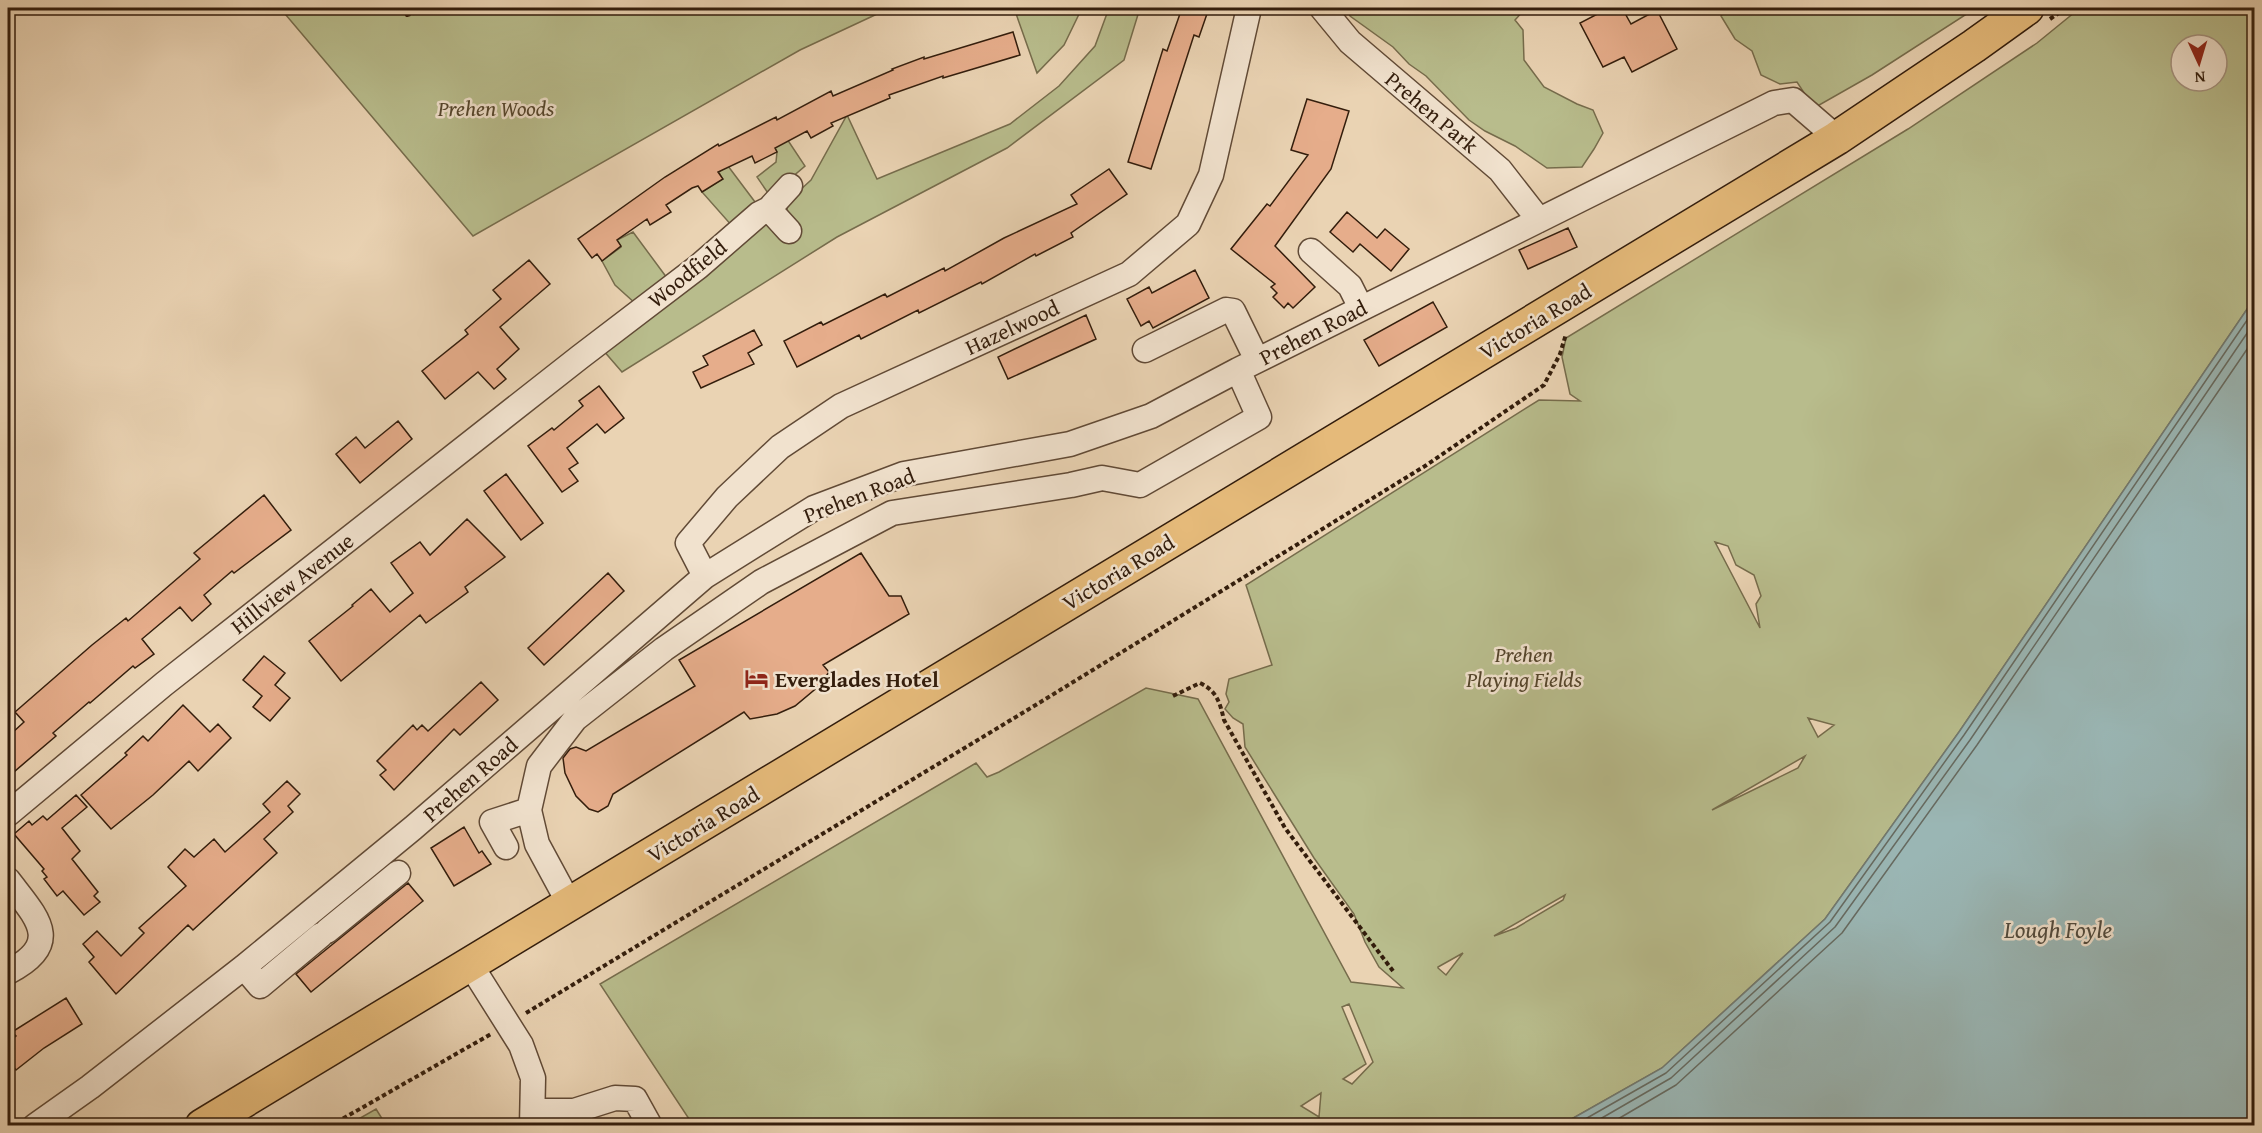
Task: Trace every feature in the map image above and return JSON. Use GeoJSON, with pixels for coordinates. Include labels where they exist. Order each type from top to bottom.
{"type":"FeatureCollection","features":[{"type":"Feature","properties":{"kind":"highway","name":"Victoria Road"},"geometry":{"type":"LineString","coordinates":[[202,1125],[570,905],[1837,138],[1974,46],[2037,14]]}},
{"type":"Feature","properties":{"kind":"street","name":"Hazelwood"},"geometry":{"type":"LineString","coordinates":[[705,576],[688,543],[727,496],[780,447],[841,406],[1129,274],[1188,224],[1212,176],[1250,8]]}},
{"type":"Feature","properties":{"kind":"street","name":"Prehen Park"},"geometry":{"type":"LineString","coordinates":[[1322,8],[1350,42],[1500,170],[1539,220]]}},
{"type":"Feature","properties":{"kind":"street","name":"Prehen Road"},"geometry":{"type":"LineString","coordinates":[[35,1125],[90,1087],[244,968],[368,865],[705,576],[814,508],[904,474],[1070,444],[1151,416],[1361,308],[1774,103],[1793,100],[1837,138]]}},
{"type":"Feature","properties":{"kind":"street","name":"Woodfield"},"geometry":{"type":"LineString","coordinates":[[580,357],[698,267],[759,214],[769,209],[790,186]]}},
{"type":"Feature","properties":{"kind":"street"},"geometry":{"type":"LineString","coordinates":[[769,209],[789,231]]}},
{"type":"Feature","properties":{"kind":"street"},"geometry":{"type":"LineString","coordinates":[[1311,250],[1350,286],[1361,308]]}},
{"type":"Feature","properties":{"kind":"street"},"geometry":{"type":"LineString","coordinates":[[570,905],[537,844],[529,810],[539,766],[575,719],[664,648],[761,582],[892,513],[1071,485],[1101,478],[1140,485],[1259,417],[1233,311],[1226,310],[1145,350]]}},
{"type":"Feature","properties":{"kind":"street","name":"Hillview Avenue"},"geometry":{"type":"LineString","coordinates":[[8,814],[164,684],[580,357]]}},
{"type":"Feature","properties":{"kind":"street"},"geometry":{"type":"LineString","coordinates":[[506,847],[492,822],[529,810]]}},
{"type":"Feature","properties":{"kind":"street"},"geometry":{"type":"LineString","coordinates":[[244,968],[260,986],[391,879],[368,865]]}},
{"type":"Feature","properties":{"kind":"street"},"geometry":{"type":"LineString","coordinates":[[8,880],[36,918],[42,935],[36,952],[8,972]]}},
{"type":"Feature","properties":{"kind":"street"},"geometry":{"type":"LineString","coordinates":[[324,901],[329,929]]}},
{"type":"Feature","properties":{"kind":"street"},"geometry":{"type":"LineString","coordinates":[[286,933],[301,952]]}},
{"type":"Feature","properties":{"kind":"street"},"geometry":{"type":"LineString","coordinates":[[470,964],[521,1045],[533,1078],[533,1118],[574,1111],[615,1098],[635,1100],[650,1125]]}},
{"type":"Feature","properties":{"kind":"path"},"geometry":{"type":"LineString","coordinates":[[402,8],[407,15],[432,8]]}},
{"type":"Feature","properties":{"kind":"path"},"geometry":{"type":"LineString","coordinates":[[466,8],[482,10],[490,8]]}},
{"type":"Feature","properties":{"kind":"path"},"geometry":{"type":"LineString","coordinates":[[2037,14],[2066,8]]}},
{"type":"Feature","properties":{"kind":"path"},"geometry":{"type":"LineString","coordinates":[[330,1125],[508,1024],[1039,703],[1425,466],[1544,385],[1560,354],[1564,336],[1574,330]]}},
{"type":"Feature","properties":{"kind":"path"},"geometry":{"type":"LineString","coordinates":[[1173,696],[1200,683],[1212,689],[1220,703],[1224,720],[1285,828],[1393,971]]}},
{"type":"Feature","properties":{"kind":"green space","name":"Prehen Woods"},"geometry":{"type":"Polygon","coordinates":[[[280,8],[890,8],[800,50],[473,236],[280,8]]]}},
{"type":"Feature","properties":{"kind":"green space"},"geometry":{"type":"Polygon","coordinates":[[[1014,8],[1082,8],[1064,45],[1037,73],[1014,8]]]}},
{"type":"Feature","properties":{"kind":"green space"},"geometry":{"type":"Polygon","coordinates":[[[1109,8],[1140,8],[1124,60],[1007,148],[837,237],[622,372],[603,350],[763,224],[797,232],[787,210],[788,201],[811,180],[847,115],[877,179],[1010,124],[1059,86],[1095,46],[1109,8]]]}},
{"type":"Feature","properties":{"kind":"green space"},"geometry":{"type":"Polygon","coordinates":[[[1346,8],[1526,8],[1515,20],[1523,30],[1524,60],[1544,87],[1593,110],[1603,133],[1582,167],[1547,168],[1515,146],[1469,120],[1426,76],[1409,64],[1393,47],[1350,16],[1346,8]]]}},
{"type":"Feature","properties":{"kind":"green space"},"geometry":{"type":"Polygon","coordinates":[[[1726,8],[1976,8],[1872,75],[1814,108],[1797,82],[1780,84],[1761,75],[1752,51],[1735,39],[1721,16],[1726,8]]]}},
{"type":"Feature","properties":{"kind":"green space","name":"Prehen Playing Fields"},"geometry":{"type":"Polygon","coordinates":[[[2080,8],[2254,8],[2254,299],[1959,732],[1825,919],[1662,1068],[1561,1125],[693,1125],[600,984],[976,763],[987,777],[999,772],[1146,688],[1198,699],[1351,982],[1403,988],[1379,967],[1365,942],[1354,914],[1314,858],[1245,747],[1243,724],[1225,709],[1229,702],[1226,694],[1229,679],[1272,665],[1246,585],[1539,400],[1580,401],[1570,394],[1562,357],[1566,338],[1908,129],[2037,43],[2080,8]],[[1715,542],[1760,628],[1756,604],[1761,596],[1754,575],[1736,565],[1728,546],[1715,542]],[[1808,718],[1818,737],[1834,725],[1808,718]],[[1805,756],[1712,810],[1798,768],[1805,756]],[[1565,895],[1494,936],[1516,928],[1563,900],[1565,895]],[[1463,953],[1438,967],[1446,975],[1463,953]],[[1349,1004],[1342,1007],[1366,1064],[1343,1079],[1352,1084],[1373,1062],[1349,1004]],[[1321,1093],[1301,1106],[1319,1117],[1321,1093]]]}},
{"type":"Feature","properties":{"kind":"green space"},"geometry":{"type":"Polygon","coordinates":[[[787,139],[805,166],[770,196],[757,177],[776,162],[775,148],[787,139]]]}},
{"type":"Feature","properties":{"kind":"green space"},"geometry":{"type":"Polygon","coordinates":[[[728,166],[758,206],[733,227],[702,192],[722,179],[719,172],[728,166]]]}},
{"type":"Feature","properties":{"kind":"green space"},"geometry":{"type":"Polygon","coordinates":[[[633,232],[667,278],[636,304],[615,285],[602,261],[621,247],[617,240],[633,232]]]}},
{"type":"Feature","properties":{"kind":"green space"},"geometry":{"type":"Polygon","coordinates":[[[376,1109],[386,1125],[348,1125],[376,1109]]]}},
{"type":"Feature","properties":{"kind":"water","name":"Lough Foyle"},"geometry":{"type":"Polygon","coordinates":[[[2254,299],[2254,1125],[1561,1125],[1662,1068],[1825,919],[1959,732],[2254,299]]]}},
{"type":"Feature","properties":{"kind":"building"},"geometry":{"type":"Polygon","coordinates":[[[1182,8],[1209,8],[1199,37],[1194,35],[1151,169],[1128,162],[1163,49],[1167,51],[1182,8]]]}},
{"type":"Feature","properties":{"kind":"building"},"geometry":{"type":"Polygon","coordinates":[[[1609,8],[1622,8],[1631,24],[1657,10],[1677,49],[1632,72],[1624,57],[1603,67],[1580,23],[1609,8]]]}},
{"type":"Feature","properties":{"kind":"building"},"geometry":{"type":"Polygon","coordinates":[[[1013,32],[1020,55],[943,78],[943,76],[889,95],[890,98],[831,123],[833,126],[811,138],[807,131],[775,148],[777,152],[755,163],[752,156],[718,172],[723,179],[702,192],[698,186],[692,188],[666,205],[671,212],[650,225],[647,219],[617,240],[621,246],[602,261],[597,254],[592,258],[578,239],[665,177],[718,144],[719,146],[776,117],[777,120],[831,91],[833,96],[924,57],[924,59],[1013,32]]]}},
{"type":"Feature","properties":{"kind":"building"},"geometry":{"type":"Polygon","coordinates":[[[1307,99],[1349,111],[1331,169],[1275,246],[1315,287],[1293,308],[1288,303],[1284,308],[1273,297],[1277,293],[1271,287],[1275,284],[1231,249],[1267,204],[1270,206],[1308,155],[1291,150],[1307,99]]]}},
{"type":"Feature","properties":{"kind":"building"},"geometry":{"type":"Polygon","coordinates":[[[1109,169],[1127,194],[1071,233],[1073,237],[1036,256],[1035,254],[982,284],[981,282],[919,313],[918,310],[861,339],[859,335],[797,367],[784,341],[821,322],[823,325],[885,294],[887,297],[944,268],[945,271],[1004,238],[1077,204],[1071,195],[1109,169]]]}},
{"type":"Feature","properties":{"kind":"building"},"geometry":{"type":"Polygon","coordinates":[[[1347,212],[1377,238],[1385,229],[1409,249],[1391,271],[1360,244],[1353,252],[1330,232],[1347,212]]]}},
{"type":"Feature","properties":{"kind":"building"},"geometry":{"type":"Polygon","coordinates":[[[1568,228],[1577,247],[1528,269],[1519,250],[1568,228]]]}},
{"type":"Feature","properties":{"kind":"building"},"geometry":{"type":"Polygon","coordinates":[[[529,260],[550,284],[500,327],[519,349],[497,369],[506,379],[494,389],[478,372],[445,399],[422,371],[468,334],[465,330],[501,299],[493,290],[529,260]]]}},
{"type":"Feature","properties":{"kind":"building"},"geometry":{"type":"Polygon","coordinates":[[[1195,270],[1209,298],[1153,328],[1149,321],[1141,326],[1127,299],[1149,287],[1152,293],[1195,270]]]}},
{"type":"Feature","properties":{"kind":"building"},"geometry":{"type":"Polygon","coordinates":[[[1433,302],[1447,327],[1379,366],[1364,340],[1433,302]]]}},
{"type":"Feature","properties":{"kind":"building"},"geometry":{"type":"Polygon","coordinates":[[[1086,315],[1096,339],[1008,379],[998,357],[1086,315]]]}},
{"type":"Feature","properties":{"kind":"building"},"geometry":{"type":"Polygon","coordinates":[[[754,330],[762,345],[748,353],[754,364],[701,388],[693,372],[708,365],[703,356],[754,330]]]}},
{"type":"Feature","properties":{"kind":"building"},"geometry":{"type":"Polygon","coordinates":[[[599,386],[624,418],[605,433],[597,424],[567,448],[578,463],[569,469],[578,481],[562,492],[528,446],[552,428],[554,430],[583,406],[579,401],[599,386]]]}},
{"type":"Feature","properties":{"kind":"building"},"geometry":{"type":"Polygon","coordinates":[[[398,421],[412,439],[360,483],[336,454],[356,437],[365,448],[398,421]]]}},
{"type":"Feature","properties":{"kind":"building"},"geometry":{"type":"Polygon","coordinates":[[[506,474],[543,523],[521,540],[484,491],[506,474]]]}},
{"type":"Feature","properties":{"kind":"building"},"geometry":{"type":"Polygon","coordinates":[[[264,495],[291,530],[234,573],[232,571],[204,595],[211,604],[192,621],[180,607],[142,639],[154,654],[135,668],[133,666],[89,702],[53,733],[56,736],[8,777],[8,733],[12,733],[24,722],[15,712],[92,645],[126,618],[128,621],[200,559],[194,553],[264,495]]]}},
{"type":"Feature","properties":{"kind":"building"},"geometry":{"type":"Polygon","coordinates":[[[467,519],[505,557],[465,587],[468,592],[426,623],[420,615],[341,681],[309,641],[371,589],[390,612],[413,593],[391,563],[420,542],[430,555],[467,519]]]}},
{"type":"Feature","properties":{"kind":"building","name":"Everglades Hotel"},"geometry":{"type":"Polygon","coordinates":[[[861,553],[889,596],[901,596],[909,614],[823,665],[829,672],[819,686],[795,706],[777,714],[750,719],[744,712],[613,794],[608,806],[598,812],[589,809],[576,796],[565,773],[563,758],[570,749],[576,747],[586,751],[695,686],[679,660],[861,553]]]}},
{"type":"Feature","properties":{"kind":"building"},"geometry":{"type":"Polygon","coordinates":[[[608,573],[624,591],[544,665],[528,648],[608,573]]]}},
{"type":"Feature","properties":{"kind":"building"},"geometry":{"type":"Polygon","coordinates":[[[264,656],[285,673],[275,685],[290,698],[270,721],[253,707],[262,696],[243,680],[264,656]]]}},
{"type":"Feature","properties":{"kind":"building"},"geometry":{"type":"Polygon","coordinates":[[[481,682],[498,700],[460,735],[454,729],[394,790],[380,775],[386,770],[377,761],[413,725],[417,730],[422,725],[428,731],[481,682]]]}},
{"type":"Feature","properties":{"kind":"building"},"geometry":{"type":"Polygon","coordinates":[[[183,705],[210,732],[218,724],[231,738],[198,771],[189,761],[153,795],[111,829],[81,795],[127,755],[125,753],[143,736],[148,741],[183,705]]]}},
{"type":"Feature","properties":{"kind":"building"},"geometry":{"type":"Polygon","coordinates":[[[287,781],[300,794],[288,806],[293,812],[264,839],[277,853],[193,930],[188,925],[116,994],[89,962],[94,957],[83,944],[97,931],[121,956],[144,933],[139,928],[186,886],[168,867],[185,849],[194,857],[214,839],[225,852],[270,812],[263,804],[287,781]]]}},
{"type":"Feature","properties":{"kind":"building"},"geometry":{"type":"Polygon","coordinates":[[[76,795],[87,807],[62,828],[80,851],[72,859],[98,892],[94,896],[100,902],[84,915],[63,891],[57,896],[44,879],[47,877],[42,871],[44,869],[14,834],[29,821],[32,825],[43,816],[47,820],[76,795]]]}},
{"type":"Feature","properties":{"kind":"building"},"geometry":{"type":"Polygon","coordinates":[[[464,827],[479,853],[482,851],[491,864],[454,886],[431,848],[464,827]]]}},
{"type":"Feature","properties":{"kind":"building"},"geometry":{"type":"Polygon","coordinates":[[[408,883],[423,901],[311,992],[296,974],[408,883]]]}},
{"type":"Feature","properties":{"kind":"building"},"geometry":{"type":"Polygon","coordinates":[[[66,998],[82,1024],[44,1048],[16,1070],[8,1060],[8,1043],[16,1036],[12,1032],[66,998]]]}},
{"type":"Feature","properties":{"kind":"place","name":"Everglades Hotel"},"geometry":{"type":"Point","coordinates":[757,679]}}]}
